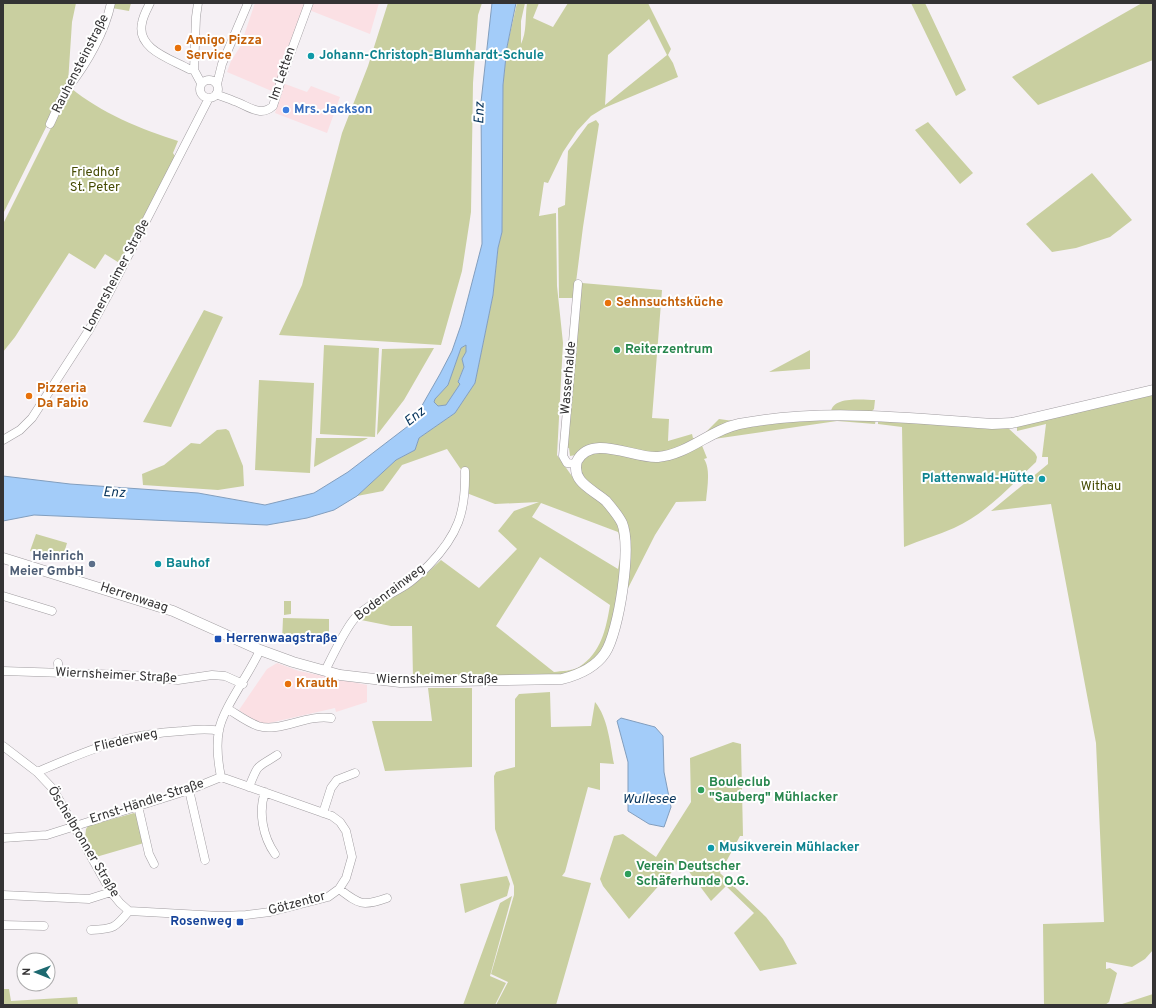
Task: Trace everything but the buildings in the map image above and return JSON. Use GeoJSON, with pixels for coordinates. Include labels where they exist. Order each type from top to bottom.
{"type":"FeatureCollection","features":[{"type":"Feature","properties":{"kind":"main road"},"geometry":{"type":"LineString","coordinates":[[576,464],[580,455],[593,448],[608,448],[647,457],[666,456],[682,451],[722,429],[743,424],[829,414],[1007,424],[1153,390]]}},
{"type":"Feature","properties":{"kind":"main road","name":"Wiernsheimer Straße"},"geometry":{"type":"LineString","coordinates":[[260,650],[325,672],[400,682],[562,679],[576,675],[593,666],[609,646],[616,623],[626,557],[626,536],[619,517],[605,501],[578,479],[575,472],[576,464]]}},
{"type":"Feature","properties":{"kind":"main road","name":"Herrenwaag"},"geometry":{"type":"LineString","coordinates":[[3,558],[126,595],[173,612],[260,650]]}},
{"type":"Feature","properties":{"kind":"street","name":"Rauhensteinstraße"},"geometry":{"type":"LineString","coordinates":[[50,124],[70,85],[75,81],[80,72],[101,31],[110,3]]}},
{"type":"Feature","properties":{"kind":"street"},"geometry":{"type":"LineString","coordinates":[[150,3],[142,23],[143,38],[152,50],[189,69],[194,70]]}},
{"type":"Feature","properties":{"kind":"street"},"geometry":{"type":"LineString","coordinates":[[198,3],[194,70],[201,83],[199,88],[212,90]]}},
{"type":"Feature","properties":{"kind":"street"},"geometry":{"type":"LineString","coordinates":[[212,90],[248,3]]}},
{"type":"Feature","properties":{"kind":"street","name":"Im Letten"},"geometry":{"type":"LineString","coordinates":[[212,90],[255,110],[268,110],[273,106],[309,3]]}},
{"type":"Feature","properties":{"kind":"street"},"geometry":{"type":"LineString","coordinates":[[201,83],[205,80],[212,90]]}},
{"type":"Feature","properties":{"kind":"street","name":"Lomersheimer Straße"},"geometry":{"type":"LineString","coordinates":[[3,440],[15,434],[26,425],[89,330],[110,293],[212,90]]}},
{"type":"Feature","properties":{"kind":"street","name":"Wasserhalde"},"geometry":{"type":"LineString","coordinates":[[576,464],[567,463],[563,456],[578,284]]}},
{"type":"Feature","properties":{"kind":"street","name":"Bodenrainweg"},"geometry":{"type":"LineString","coordinates":[[325,672],[355,618],[382,597],[406,585],[417,577],[451,540],[460,522],[463,507],[465,471]]}},
{"type":"Feature","properties":{"kind":"street"},"geometry":{"type":"LineString","coordinates":[[3,596],[52,611]]}},
{"type":"Feature","properties":{"kind":"street"},"geometry":{"type":"LineString","coordinates":[[221,777],[218,762],[219,731],[228,709],[243,684],[260,650]]}},
{"type":"Feature","properties":{"kind":"street"},"geometry":{"type":"LineString","coordinates":[[58,663],[59,673]]}},
{"type":"Feature","properties":{"kind":"street","name":"Wiernsheimer Straße"},"geometry":{"type":"LineString","coordinates":[[3,671],[126,675],[178,680],[212,675],[225,676],[243,684]]}},
{"type":"Feature","properties":{"kind":"street"},"geometry":{"type":"LineString","coordinates":[[228,709],[254,724],[266,727],[320,716],[331,718]]}},
{"type":"Feature","properties":{"kind":"street","name":"Fliederweg"},"geometry":{"type":"LineString","coordinates":[[37,772],[100,746],[136,736],[176,731],[212,729],[219,731]]}},
{"type":"Feature","properties":{"kind":"street","name":"Öschelbronner Straße"},"geometry":{"type":"LineString","coordinates":[[3,746],[37,772],[53,789],[111,892],[129,911],[220,916]]}},
{"type":"Feature","properties":{"kind":"street"},"geometry":{"type":"LineString","coordinates":[[248,787],[256,768],[261,763],[277,755]]}},
{"type":"Feature","properties":{"kind":"street"},"geometry":{"type":"LineString","coordinates":[[323,813],[331,788],[337,780],[355,773]]}},
{"type":"Feature","properties":{"kind":"street","name":"Götzentor"},"geometry":{"type":"LineString","coordinates":[[220,916],[270,912],[328,897],[339,889],[352,864],[350,845],[346,830],[340,822],[323,813],[221,777]]}},
{"type":"Feature","properties":{"kind":"street","name":"Ernst-Händle-Straße"},"geometry":{"type":"LineString","coordinates":[[3,838],[47,835],[190,790],[221,777]]}},
{"type":"Feature","properties":{"kind":"street"},"geometry":{"type":"LineString","coordinates":[[190,790],[205,860]]}},
{"type":"Feature","properties":{"kind":"street"},"geometry":{"type":"LineString","coordinates":[[265,792],[260,810],[270,846],[276,854]]}},
{"type":"Feature","properties":{"kind":"street"},"geometry":{"type":"LineString","coordinates":[[138,806],[149,854],[154,864]]}},
{"type":"Feature","properties":{"kind":"street"},"geometry":{"type":"LineString","coordinates":[[339,889],[362,904],[387,898]]}},
{"type":"Feature","properties":{"kind":"street"},"geometry":{"type":"LineString","coordinates":[[3,895],[89,899],[111,892]]}},
{"type":"Feature","properties":{"kind":"street"},"geometry":{"type":"LineString","coordinates":[[91,930],[107,929],[116,926],[129,911]]}},
{"type":"Feature","properties":{"kind":"street"},"geometry":{"type":"LineString","coordinates":[[3,925],[44,926]]}},
{"type":"Feature","properties":{"kind":"shaded area"},"geometry":{"type":"Polygon","coordinates":[[[255,3],[379,3],[370,34],[304,8],[283,59],[277,81],[307,92],[311,86],[340,97],[327,133],[275,113],[281,95],[227,72],[231,61],[240,47],[255,3]]]}},
{"type":"Feature","properties":{"kind":"shaded area"},"geometry":{"type":"Polygon","coordinates":[[[277,663],[299,671],[367,685],[367,702],[336,712],[335,708],[265,724],[253,720],[239,710],[267,669],[277,663]]]}},
{"type":"Feature","properties":{"kind":"green space"},"geometry":{"type":"Polygon","coordinates":[[[3,3],[76,3],[72,22],[68,83],[3,214],[3,3]]]}},
{"type":"Feature","properties":{"kind":"green space"},"geometry":{"type":"Polygon","coordinates":[[[113,3],[131,3],[129,11],[112,8],[113,3]]]}},
{"type":"Feature","properties":{"kind":"green space"},"geometry":{"type":"Polygon","coordinates":[[[388,3],[482,3],[478,15],[473,83],[471,212],[462,271],[441,345],[279,335],[302,285],[342,133],[368,66],[388,3]]]}},
{"type":"Feature","properties":{"kind":"green space"},"geometry":{"type":"Polygon","coordinates":[[[517,3],[525,3],[521,21],[521,44],[525,29],[527,3],[539,3],[533,18],[553,27],[568,3],[648,3],[671,49],[668,55],[673,63],[678,77],[604,108],[591,116],[577,131],[563,152],[548,183],[544,182],[539,216],[556,213],[557,286],[563,343],[557,455],[574,479],[604,504],[620,526],[623,562],[608,641],[592,663],[564,676],[413,679],[412,626],[391,626],[356,619],[424,576],[441,560],[479,588],[517,549],[498,531],[514,511],[539,502],[495,504],[464,492],[464,474],[447,449],[402,465],[383,491],[357,496],[396,460],[415,450],[419,438],[455,413],[475,383],[493,295],[498,248],[502,232],[503,85],[507,47],[517,3]],[[649,19],[608,55],[605,105],[667,55],[649,19]],[[541,503],[532,517],[618,569],[621,550],[618,532],[541,503]],[[540,557],[496,626],[554,672],[570,670],[579,667],[593,655],[601,640],[607,623],[610,605],[540,557]]]}},
{"type":"Feature","properties":{"kind":"green space"},"geometry":{"type":"Polygon","coordinates":[[[911,3],[925,3],[966,90],[956,96],[911,3]]]}},
{"type":"Feature","properties":{"kind":"green space"},"geometry":{"type":"Polygon","coordinates":[[[1142,3],[1153,3],[1153,60],[1038,105],[1012,77],[1142,3]]]}},
{"type":"Feature","properties":{"kind":"green space","name":"Friedhof St. Peter"},"geometry":{"type":"Polygon","coordinates":[[[71,88],[95,105],[122,119],[178,141],[173,153],[176,158],[121,264],[105,254],[95,269],[69,253],[15,337],[3,352],[3,224],[71,88]]]}},
{"type":"Feature","properties":{"kind":"green space"},"geometry":{"type":"Polygon","coordinates":[[[596,120],[599,124],[574,298],[559,298],[558,208],[565,205],[568,151],[588,124],[596,120]]]}},
{"type":"Feature","properties":{"kind":"green space"},"geometry":{"type":"Polygon","coordinates":[[[928,122],[973,173],[960,184],[915,130],[928,122]]]}},
{"type":"Feature","properties":{"kind":"green space"},"geometry":{"type":"Polygon","coordinates":[[[1092,173],[1132,220],[1110,237],[1076,248],[1052,252],[1026,224],[1092,173]]]}},
{"type":"Feature","properties":{"kind":"green space","name":"Reiterzentrum"},"geometry":{"type":"Polygon","coordinates":[[[582,283],[662,290],[652,418],[669,419],[668,441],[692,434],[693,438],[697,438],[696,440],[662,454],[594,444],[581,449],[576,455],[570,456],[569,448],[565,448],[571,409],[582,283]]]}},
{"type":"Feature","properties":{"kind":"green space"},"geometry":{"type":"Polygon","coordinates":[[[204,310],[223,317],[171,427],[143,422],[204,310]]]}},
{"type":"Feature","properties":{"kind":"green space"},"geometry":{"type":"Polygon","coordinates":[[[324,345],[379,348],[375,437],[320,434],[324,345]]]}},
{"type":"Feature","properties":{"kind":"green space"},"geometry":{"type":"Polygon","coordinates":[[[466,345],[466,352],[462,359],[464,367],[458,381],[460,384],[446,405],[438,406],[434,402],[435,399],[448,385],[461,348],[466,345]]]}},
{"type":"Feature","properties":{"kind":"green space"},"geometry":{"type":"Polygon","coordinates":[[[434,348],[404,400],[377,435],[382,349],[434,348]]]}},
{"type":"Feature","properties":{"kind":"green space"},"geometry":{"type":"Polygon","coordinates":[[[810,350],[810,369],[769,372],[810,350]]]}},
{"type":"Feature","properties":{"kind":"green space"},"geometry":{"type":"Polygon","coordinates":[[[259,380],[314,383],[310,473],[255,470],[259,380]]]}},
{"type":"Feature","properties":{"kind":"green space","name":"Withau"},"geometry":{"type":"Polygon","coordinates":[[[1153,392],[1153,950],[1145,959],[1132,967],[1106,962],[1106,969],[1110,968],[1117,973],[1109,1002],[1105,1005],[1044,1005],[1043,924],[1104,922],[1096,743],[1051,504],[991,511],[1048,464],[1048,457],[1042,457],[1046,424],[1017,431],[1017,425],[1153,392]]]}},
{"type":"Feature","properties":{"kind":"green space"},"geometry":{"type":"Polygon","coordinates":[[[875,400],[874,409],[871,412],[831,412],[837,403],[843,401],[875,400]]]}},
{"type":"Feature","properties":{"kind":"green space"},"geometry":{"type":"Polygon","coordinates":[[[719,419],[741,422],[703,435],[719,419]]]}},
{"type":"Feature","properties":{"kind":"green space"},"geometry":{"type":"Polygon","coordinates":[[[805,419],[876,419],[875,424],[837,421],[714,439],[701,443],[707,458],[704,459],[708,474],[706,501],[676,502],[655,535],[621,602],[628,535],[580,472],[581,464],[585,456],[601,451],[649,459],[724,431],[805,419]]]}},
{"type":"Feature","properties":{"kind":"green space"},"geometry":{"type":"Polygon","coordinates":[[[878,419],[1007,427],[1035,453],[1037,457],[1036,462],[998,498],[977,515],[954,528],[904,547],[902,427],[878,424],[878,419]]]}},
{"type":"Feature","properties":{"kind":"green space"},"geometry":{"type":"Polygon","coordinates":[[[226,429],[229,431],[243,466],[244,486],[218,490],[143,485],[142,474],[164,465],[191,443],[200,444],[217,430],[226,429]]]}},
{"type":"Feature","properties":{"kind":"green space"},"geometry":{"type":"Polygon","coordinates":[[[316,438],[368,438],[314,467],[316,438]]]}},
{"type":"Feature","properties":{"kind":"green space"},"geometry":{"type":"Polygon","coordinates":[[[36,534],[67,543],[62,560],[30,551],[36,534]]]}},
{"type":"Feature","properties":{"kind":"green space"},"geometry":{"type":"Polygon","coordinates":[[[284,601],[291,601],[291,614],[284,615],[284,601]]]}},
{"type":"Feature","properties":{"kind":"green space"},"geometry":{"type":"Polygon","coordinates":[[[283,618],[329,619],[329,643],[282,642],[283,618]]]}},
{"type":"Feature","properties":{"kind":"green space"},"geometry":{"type":"Polygon","coordinates":[[[428,688],[472,688],[472,767],[385,771],[372,721],[432,721],[428,688]]]}},
{"type":"Feature","properties":{"kind":"green space"},"geometry":{"type":"Polygon","coordinates":[[[550,692],[551,727],[591,726],[595,702],[606,723],[614,764],[600,763],[600,790],[588,787],[565,872],[562,876],[591,883],[556,1005],[496,1005],[508,982],[491,974],[514,895],[514,886],[495,829],[494,776],[496,772],[515,767],[515,699],[519,694],[550,692]]]}},
{"type":"Feature","properties":{"kind":"green space"},"geometry":{"type":"Polygon","coordinates":[[[733,742],[741,744],[743,836],[740,836],[720,873],[766,917],[783,939],[797,964],[760,971],[734,933],[754,913],[726,886],[711,901],[687,869],[678,862],[665,882],[663,881],[629,919],[603,886],[600,879],[614,836],[623,834],[656,857],[691,802],[690,758],[733,742]]]}},
{"type":"Feature","properties":{"kind":"green space"},"geometry":{"type":"Polygon","coordinates":[[[134,813],[137,815],[144,843],[96,857],[85,838],[86,829],[88,826],[134,813]]]}},
{"type":"Feature","properties":{"kind":"green space"},"geometry":{"type":"Polygon","coordinates":[[[507,876],[510,884],[507,896],[465,913],[460,884],[507,876]]]}},
{"type":"Feature","properties":{"kind":"green space"},"geometry":{"type":"Polygon","coordinates":[[[512,896],[490,976],[506,983],[495,1005],[463,1005],[500,903],[512,896]]]}},
{"type":"Feature","properties":{"kind":"green space"},"geometry":{"type":"Polygon","coordinates":[[[3,989],[9,989],[11,1001],[77,997],[78,1005],[3,1005],[3,989]]]}},
{"type":"Feature","properties":{"kind":"green space"},"geometry":{"type":"Polygon","coordinates":[[[1153,994],[1153,1005],[1119,1005],[1153,994]]]}},
{"type":"Feature","properties":{"kind":"water","name":"Enz"},"geometry":{"type":"Polygon","coordinates":[[[492,3],[516,3],[507,47],[503,85],[502,232],[498,248],[493,295],[475,383],[455,413],[419,438],[415,450],[396,460],[357,496],[334,510],[307,518],[267,525],[34,515],[3,521],[3,476],[70,484],[198,493],[265,505],[314,493],[348,472],[412,423],[452,351],[461,325],[482,244],[481,102],[492,3]],[[466,345],[461,348],[448,385],[435,399],[434,402],[438,406],[446,405],[460,384],[458,382],[464,367],[462,359],[466,352],[466,345]]]}},
{"type":"Feature","properties":{"kind":"water","name":"Wullesee"},"geometry":{"type":"Polygon","coordinates":[[[621,718],[655,727],[663,736],[664,772],[671,807],[664,827],[649,824],[628,811],[628,762],[617,721],[621,718]]]}},
{"type":"Feature","properties":{"kind":"place","name":"Amigo Pizza Service"},"geometry":{"type":"Point","coordinates":[178,48]}},
{"type":"Feature","properties":{"kind":"place","name":"Johann-Christoph-Blumhardt-Schule"},"geometry":{"type":"Point","coordinates":[311,56]}},
{"type":"Feature","properties":{"kind":"place","name":"Mrs. Jackson"},"geometry":{"type":"Point","coordinates":[286,110]}},
{"type":"Feature","properties":{"kind":"place","name":"Sehnsuchtsküche"},"geometry":{"type":"Point","coordinates":[608,303]}},
{"type":"Feature","properties":{"kind":"place","name":"Reiterzentrum"},"geometry":{"type":"Point","coordinates":[617,350]}},
{"type":"Feature","properties":{"kind":"place","name":"Pizzeria Da Fabio"},"geometry":{"type":"Point","coordinates":[29,396]}},
{"type":"Feature","properties":{"kind":"place","name":"Plattenwald-Hütte"},"geometry":{"type":"Point","coordinates":[1042,479]}},
{"type":"Feature","properties":{"kind":"place","name":"Heinrich Meier GmbH"},"geometry":{"type":"Point","coordinates":[92,564]}},
{"type":"Feature","properties":{"kind":"place","name":"Bauhof"},"geometry":{"type":"Point","coordinates":[158,564]}},
{"type":"Feature","properties":{"kind":"place","name":"Herrenwaagstraße"},"geometry":{"type":"Point","coordinates":[218,639]}},
{"type":"Feature","properties":{"kind":"place","name":"Krauth"},"geometry":{"type":"Point","coordinates":[288,684]}},
{"type":"Feature","properties":{"kind":"place","name":"Bouleclub \"Sauberg\" Mühlacker"},"geometry":{"type":"Point","coordinates":[701,790]}},
{"type":"Feature","properties":{"kind":"place","name":"Musikverein Mühlacker"},"geometry":{"type":"Point","coordinates":[711,848]}},
{"type":"Feature","properties":{"kind":"place","name":"Verein Deutscher Schäferhunde O.G."},"geometry":{"type":"Point","coordinates":[628,874]}},
{"type":"Feature","properties":{"kind":"place","name":"Rosenweg"},"geometry":{"type":"Point","coordinates":[240,922]}}]}
